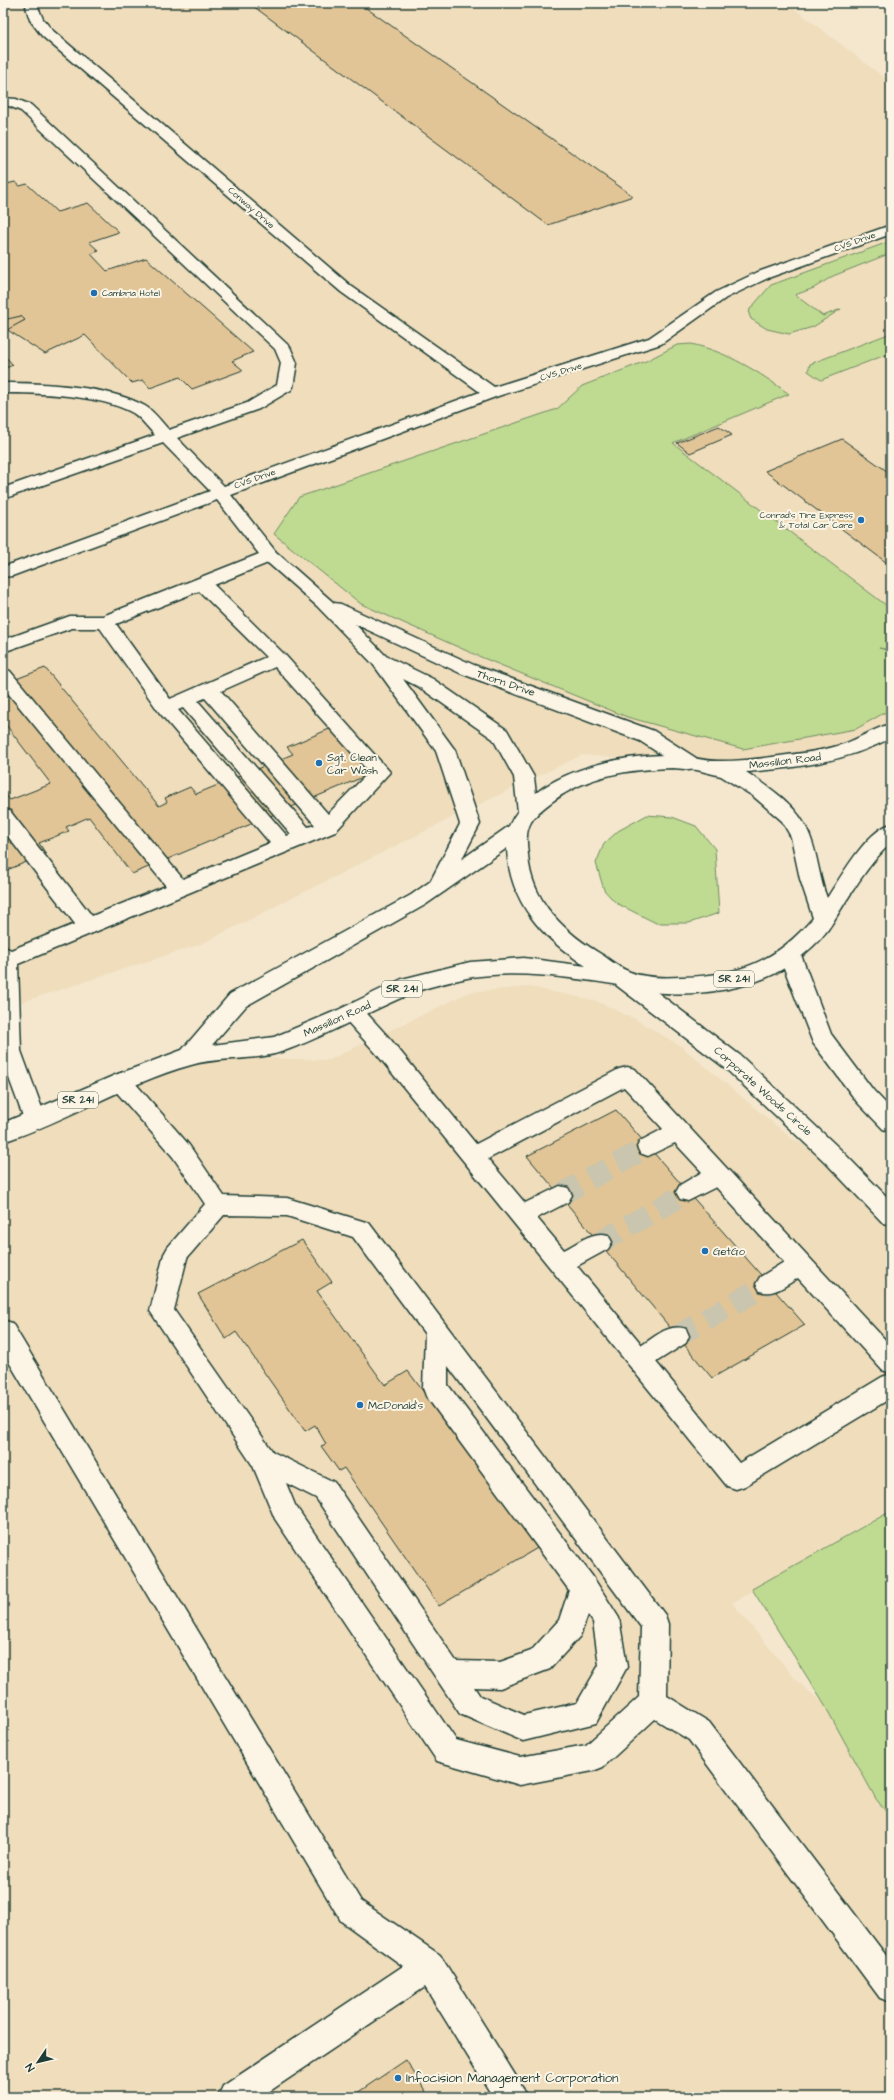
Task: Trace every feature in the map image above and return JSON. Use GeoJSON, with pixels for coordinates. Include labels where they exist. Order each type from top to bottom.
{"type":"FeatureCollection","features":[{"type":"Feature","properties":{"kind":"main road","name":"Conway Drive"},"geometry":{"type":"LineString","coordinates":[[34,3],[32,7],[37,20],[47,34],[340,284],[492,393]]}},
{"type":"Feature","properties":{"kind":"main road"},"geometry":{"type":"LineString","coordinates":[[3,102],[11,102],[26,108],[282,347],[289,363],[285,387],[253,406],[3,494]]}},
{"type":"Feature","properties":{"kind":"main road","name":"CVS Drive"},"geometry":{"type":"LineString","coordinates":[[6,572],[492,393],[614,356],[655,341],[688,320],[722,294],[763,275],[891,229]]}},
{"type":"Feature","properties":{"kind":"main road","name":"Thorn Drive"},"geometry":{"type":"LineString","coordinates":[[3,388],[32,388],[108,398],[140,410],[220,492],[270,556],[323,602],[379,660],[446,750],[470,824],[438,886]]}},
{"type":"Feature","properties":{"kind":"main road"},"geometry":{"type":"LineString","coordinates":[[3,646],[70,622],[105,622],[270,556]]}},
{"type":"Feature","properties":{"kind":"main road"},"geometry":{"type":"LineString","coordinates":[[35,1118],[10,1051],[5,957],[88,926],[328,827],[380,772],[278,659],[203,584]]}},
{"type":"Feature","properties":{"kind":"main road","name":"Thorn Drive"},"geometry":{"type":"LineString","coordinates":[[323,602],[467,669],[554,700],[647,736],[689,762]]}},
{"type":"Feature","properties":{"kind":"main road"},"geometry":{"type":"LineString","coordinates":[[105,622],[166,708],[283,845]]}},
{"type":"Feature","properties":{"kind":"main road"},"geometry":{"type":"LineString","coordinates":[[166,708],[278,659]]}},
{"type":"Feature","properties":{"kind":"main road","name":"Thorn Drive"},"geometry":{"type":"LineString","coordinates":[[379,660],[426,683],[500,735],[524,777],[528,812]]}},
{"type":"Feature","properties":{"kind":"main road"},"geometry":{"type":"LineString","coordinates":[[3,675],[179,888]]}},
{"type":"Feature","properties":{"kind":"main road"},"geometry":{"type":"LineString","coordinates":[[209,690],[328,827]]}},
{"type":"Feature","properties":{"kind":"main road"},"geometry":{"type":"LineString","coordinates":[[186,700],[304,836]]}},
{"type":"Feature","properties":{"kind":"main road","name":"Massillon Road"},"geometry":{"type":"LineString","coordinates":[[721,768],[821,758],[870,742],[891,730]]}},
{"type":"Feature","properties":{"kind":"main road","name":"SR 241"},"geometry":{"type":"LineString","coordinates":[[824,920],[810,878],[805,850],[795,824],[752,785],[721,768],[689,762],[655,763],[602,770],[578,778],[548,793],[528,812],[518,830],[517,855],[520,873],[528,896],[540,917],[564,940],[589,958],[624,979],[658,986],[720,982],[758,973],[790,955],[806,942],[824,920],[868,853],[891,831]]}},
{"type":"Feature","properties":{"kind":"main road"},"geometry":{"type":"LineString","coordinates":[[3,816],[88,926]]}},
{"type":"Feature","properties":{"kind":"main road","name":"Massillon Road"},"geometry":{"type":"LineString","coordinates":[[190,1056],[238,1000],[411,903],[518,830]]}},
{"type":"Feature","properties":{"kind":"main road"},"geometry":{"type":"LineString","coordinates":[[790,955],[802,983],[821,1037],[865,1096],[891,1123]]}},
{"type":"Feature","properties":{"kind":"main road","name":"Massillon Road"},"geometry":{"type":"LineString","coordinates":[[3,1133],[121,1082],[190,1056],[277,1045],[353,1013],[410,985],[470,970],[524,966],[624,979]]}},
{"type":"Feature","properties":{"kind":"main road","name":"Corporate Woods Circle"},"geometry":{"type":"LineString","coordinates":[[624,979],[733,1062],[832,1154],[891,1216]]}},
{"type":"Feature","properties":{"kind":"main road"},"geometry":{"type":"LineString","coordinates":[[353,1013],[383,1046],[472,1156],[562,1263],[736,1478],[891,1385]]}},
{"type":"Feature","properties":{"kind":"main road"},"geometry":{"type":"LineString","coordinates":[[472,1156],[627,1074],[801,1264],[887,1351]]}},
{"type":"Feature","properties":{"kind":"main road"},"geometry":{"type":"LineString","coordinates":[[121,1082],[181,1151],[218,1205]]}},
{"type":"Feature","properties":{"kind":"main road"},"geometry":{"type":"LineString","coordinates":[[648,1147],[678,1131]]}},
{"type":"Feature","properties":{"kind":"main road"},"geometry":{"type":"LineString","coordinates":[[688,1192],[719,1174]]}},
{"type":"Feature","properties":{"kind":"main road"},"geometry":{"type":"LineString","coordinates":[[522,1215],[560,1195]]}},
{"type":"Feature","properties":{"kind":"main road"},"geometry":{"type":"LineString","coordinates":[[218,1205],[287,1207],[361,1230],[655,1624],[653,1703],[593,1757],[520,1771],[447,1751],[284,1511],[264,1460],[162,1311],[176,1254],[218,1205]]}},
{"type":"Feature","properties":{"kind":"main road"},"geometry":{"type":"LineString","coordinates":[[562,1263],[600,1242]]}},
{"type":"Feature","properties":{"kind":"main road"},"geometry":{"type":"LineString","coordinates":[[768,1284],[801,1264]]}},
{"type":"Feature","properties":{"kind":"main road"},"geometry":{"type":"LineString","coordinates":[[3,1330],[272,1781],[351,1910],[429,1966],[511,2097]]}},
{"type":"Feature","properties":{"kind":"main road"},"geometry":{"type":"LineString","coordinates":[[264,1460],[325,1490],[470,1705],[523,1728],[586,1714],[613,1667],[606,1618],[584,1586],[435,1388],[437,1331]]}},
{"type":"Feature","properties":{"kind":"main road"},"geometry":{"type":"LineString","coordinates":[[639,1359],[678,1336]]}},
{"type":"Feature","properties":{"kind":"main road"},"geometry":{"type":"LineString","coordinates":[[450,1674],[500,1675],[540,1660],[570,1628],[584,1586]]}},
{"type":"Feature","properties":{"kind":"main road"},"geometry":{"type":"LineString","coordinates":[[653,1703],[699,1731],[891,1988]]}},
{"type":"Feature","properties":{"kind":"main road"},"geometry":{"type":"LineString","coordinates":[[234,2097],[429,1966]]}},
{"type":"Feature","properties":{"kind":"shaded area"},"geometry":{"type":"Polygon","coordinates":[[[10,3],[787,3],[891,83],[891,730],[821,758],[689,763],[582,755],[461,813],[201,944],[3,1008],[3,11],[10,3]]]}},
{"type":"Feature","properties":{"kind":"shaded area"},"geometry":{"type":"Polygon","coordinates":[[[529,987],[596,1001],[635,1019],[682,1047],[792,1139],[832,1155],[891,1216],[891,1509],[732,1603],[797,1681],[824,1704],[876,1799],[891,1818],[891,2097],[3,2097],[3,1133],[190,1056],[329,1060],[470,992],[529,987]]]}},
{"type":"Feature","properties":{"kind":"green space"},"geometry":{"type":"Polygon","coordinates":[[[891,241],[891,253],[833,276],[814,288],[795,295],[823,316],[841,309],[813,327],[789,334],[767,329],[751,319],[749,314],[750,309],[771,285],[891,241]]]}},
{"type":"Feature","properties":{"kind":"green space"},"geometry":{"type":"Polygon","coordinates":[[[891,333],[891,356],[888,354],[821,380],[808,371],[810,364],[891,333]]]}},
{"type":"Feature","properties":{"kind":"green space"},"geometry":{"type":"Polygon","coordinates":[[[691,344],[718,352],[743,364],[789,394],[673,443],[891,609],[891,650],[879,648],[891,651],[891,709],[856,729],[743,749],[627,717],[476,655],[361,604],[274,534],[299,497],[557,409],[582,386],[646,361],[677,345],[691,344]]]}},
{"type":"Feature","properties":{"kind":"green space"},"geometry":{"type":"Polygon","coordinates":[[[647,815],[672,817],[696,826],[715,849],[719,913],[689,923],[656,923],[616,903],[604,890],[596,863],[604,844],[618,831],[647,815]]]}},
{"type":"Feature","properties":{"kind":"green space"},"geometry":{"type":"Polygon","coordinates":[[[891,1511],[891,1818],[876,1799],[824,1704],[752,1589],[891,1511]]]}},
{"type":"Feature","properties":{"kind":"building"},"geometry":{"type":"Polygon","coordinates":[[[249,3],[359,3],[633,196],[548,225],[249,3]]]}},
{"type":"Feature","properties":{"kind":"building","name":"Cambria Hotel"},"geometry":{"type":"Polygon","coordinates":[[[15,182],[20,186],[27,184],[57,212],[88,203],[119,232],[89,242],[99,251],[91,254],[107,271],[146,258],[253,352],[232,361],[243,370],[192,389],[180,377],[150,388],[143,380],[132,383],[85,335],[45,354],[6,329],[25,320],[21,316],[9,320],[3,314],[3,185],[15,182]]]}},
{"type":"Feature","properties":{"kind":"building"},"geometry":{"type":"Polygon","coordinates":[[[21,316],[25,320],[3,332],[3,320],[21,316]]]}},
{"type":"Feature","properties":{"kind":"building"},"geometry":{"type":"Polygon","coordinates":[[[3,354],[13,365],[3,369],[3,354]]]}},
{"type":"Feature","properties":{"kind":"building"},"geometry":{"type":"Polygon","coordinates":[[[719,426],[732,435],[690,453],[677,443],[719,426]]]}},
{"type":"Feature","properties":{"kind":"building","name":"Conrad's Tire Express & Total Car Care"},"geometry":{"type":"Polygon","coordinates":[[[842,439],[891,474],[891,566],[765,471],[842,439]]]}},
{"type":"Feature","properties":{"kind":"building","name":"Sgt. Clean Car Wash"},"geometry":{"type":"Polygon","coordinates":[[[45,668],[159,806],[167,802],[165,798],[190,787],[196,794],[293,754],[287,747],[334,727],[375,772],[132,874],[89,817],[66,827],[69,831],[39,843],[46,854],[7,870],[3,865],[3,791],[10,800],[51,784],[3,721],[3,684],[45,668]]]}},
{"type":"Feature","properties":{"kind":"building","name":"GetGo"},"geometry":{"type":"Polygon","coordinates":[[[616,1110],[805,1325],[712,1378],[527,1156],[616,1110]]]}},
{"type":"Feature","properties":{"kind":"building","name":"McDonald's"},"geometry":{"type":"Polygon","coordinates":[[[302,1240],[332,1282],[317,1291],[385,1385],[408,1371],[539,1547],[439,1606],[344,1468],[339,1471],[321,1446],[326,1444],[315,1425],[305,1431],[236,1332],[226,1339],[198,1294],[302,1240]]]}},
{"type":"Feature","properties":{"kind":"building","name":"Infocision Management Corporation"},"geometry":{"type":"Polygon","coordinates":[[[406,2060],[429,2097],[351,2097],[406,2060]]]}},
{"type":"Feature","properties":{"kind":"tunnel"},"geometry":{"type":"LineString","coordinates":[[560,1195],[648,1147]]}},
{"type":"Feature","properties":{"kind":"tunnel"},"geometry":{"type":"LineString","coordinates":[[600,1242],[688,1192]]}},
{"type":"Feature","properties":{"kind":"tunnel"},"geometry":{"type":"LineString","coordinates":[[677,1336],[768,1284]]}},
{"type":"Feature","properties":{"kind":"place","name":"Cambria Hotel"},"geometry":{"type":"Point","coordinates":[94,293]}},
{"type":"Feature","properties":{"kind":"place","name":"Conrad's Tire Express & Total Car Care"},"geometry":{"type":"Point","coordinates":[861,520]}},
{"type":"Feature","properties":{"kind":"place","name":"Sgt. Clean Car Wash"},"geometry":{"type":"Point","coordinates":[319,763]}},
{"type":"Feature","properties":{"kind":"place","name":"GetGo"},"geometry":{"type":"Point","coordinates":[705,1251]}},
{"type":"Feature","properties":{"kind":"place","name":"McDonald's"},"geometry":{"type":"Point","coordinates":[360,1405]}},
{"type":"Feature","properties":{"kind":"place","name":"Infocision Management Corporation"},"geometry":{"type":"Point","coordinates":[398,2078]}}]}
